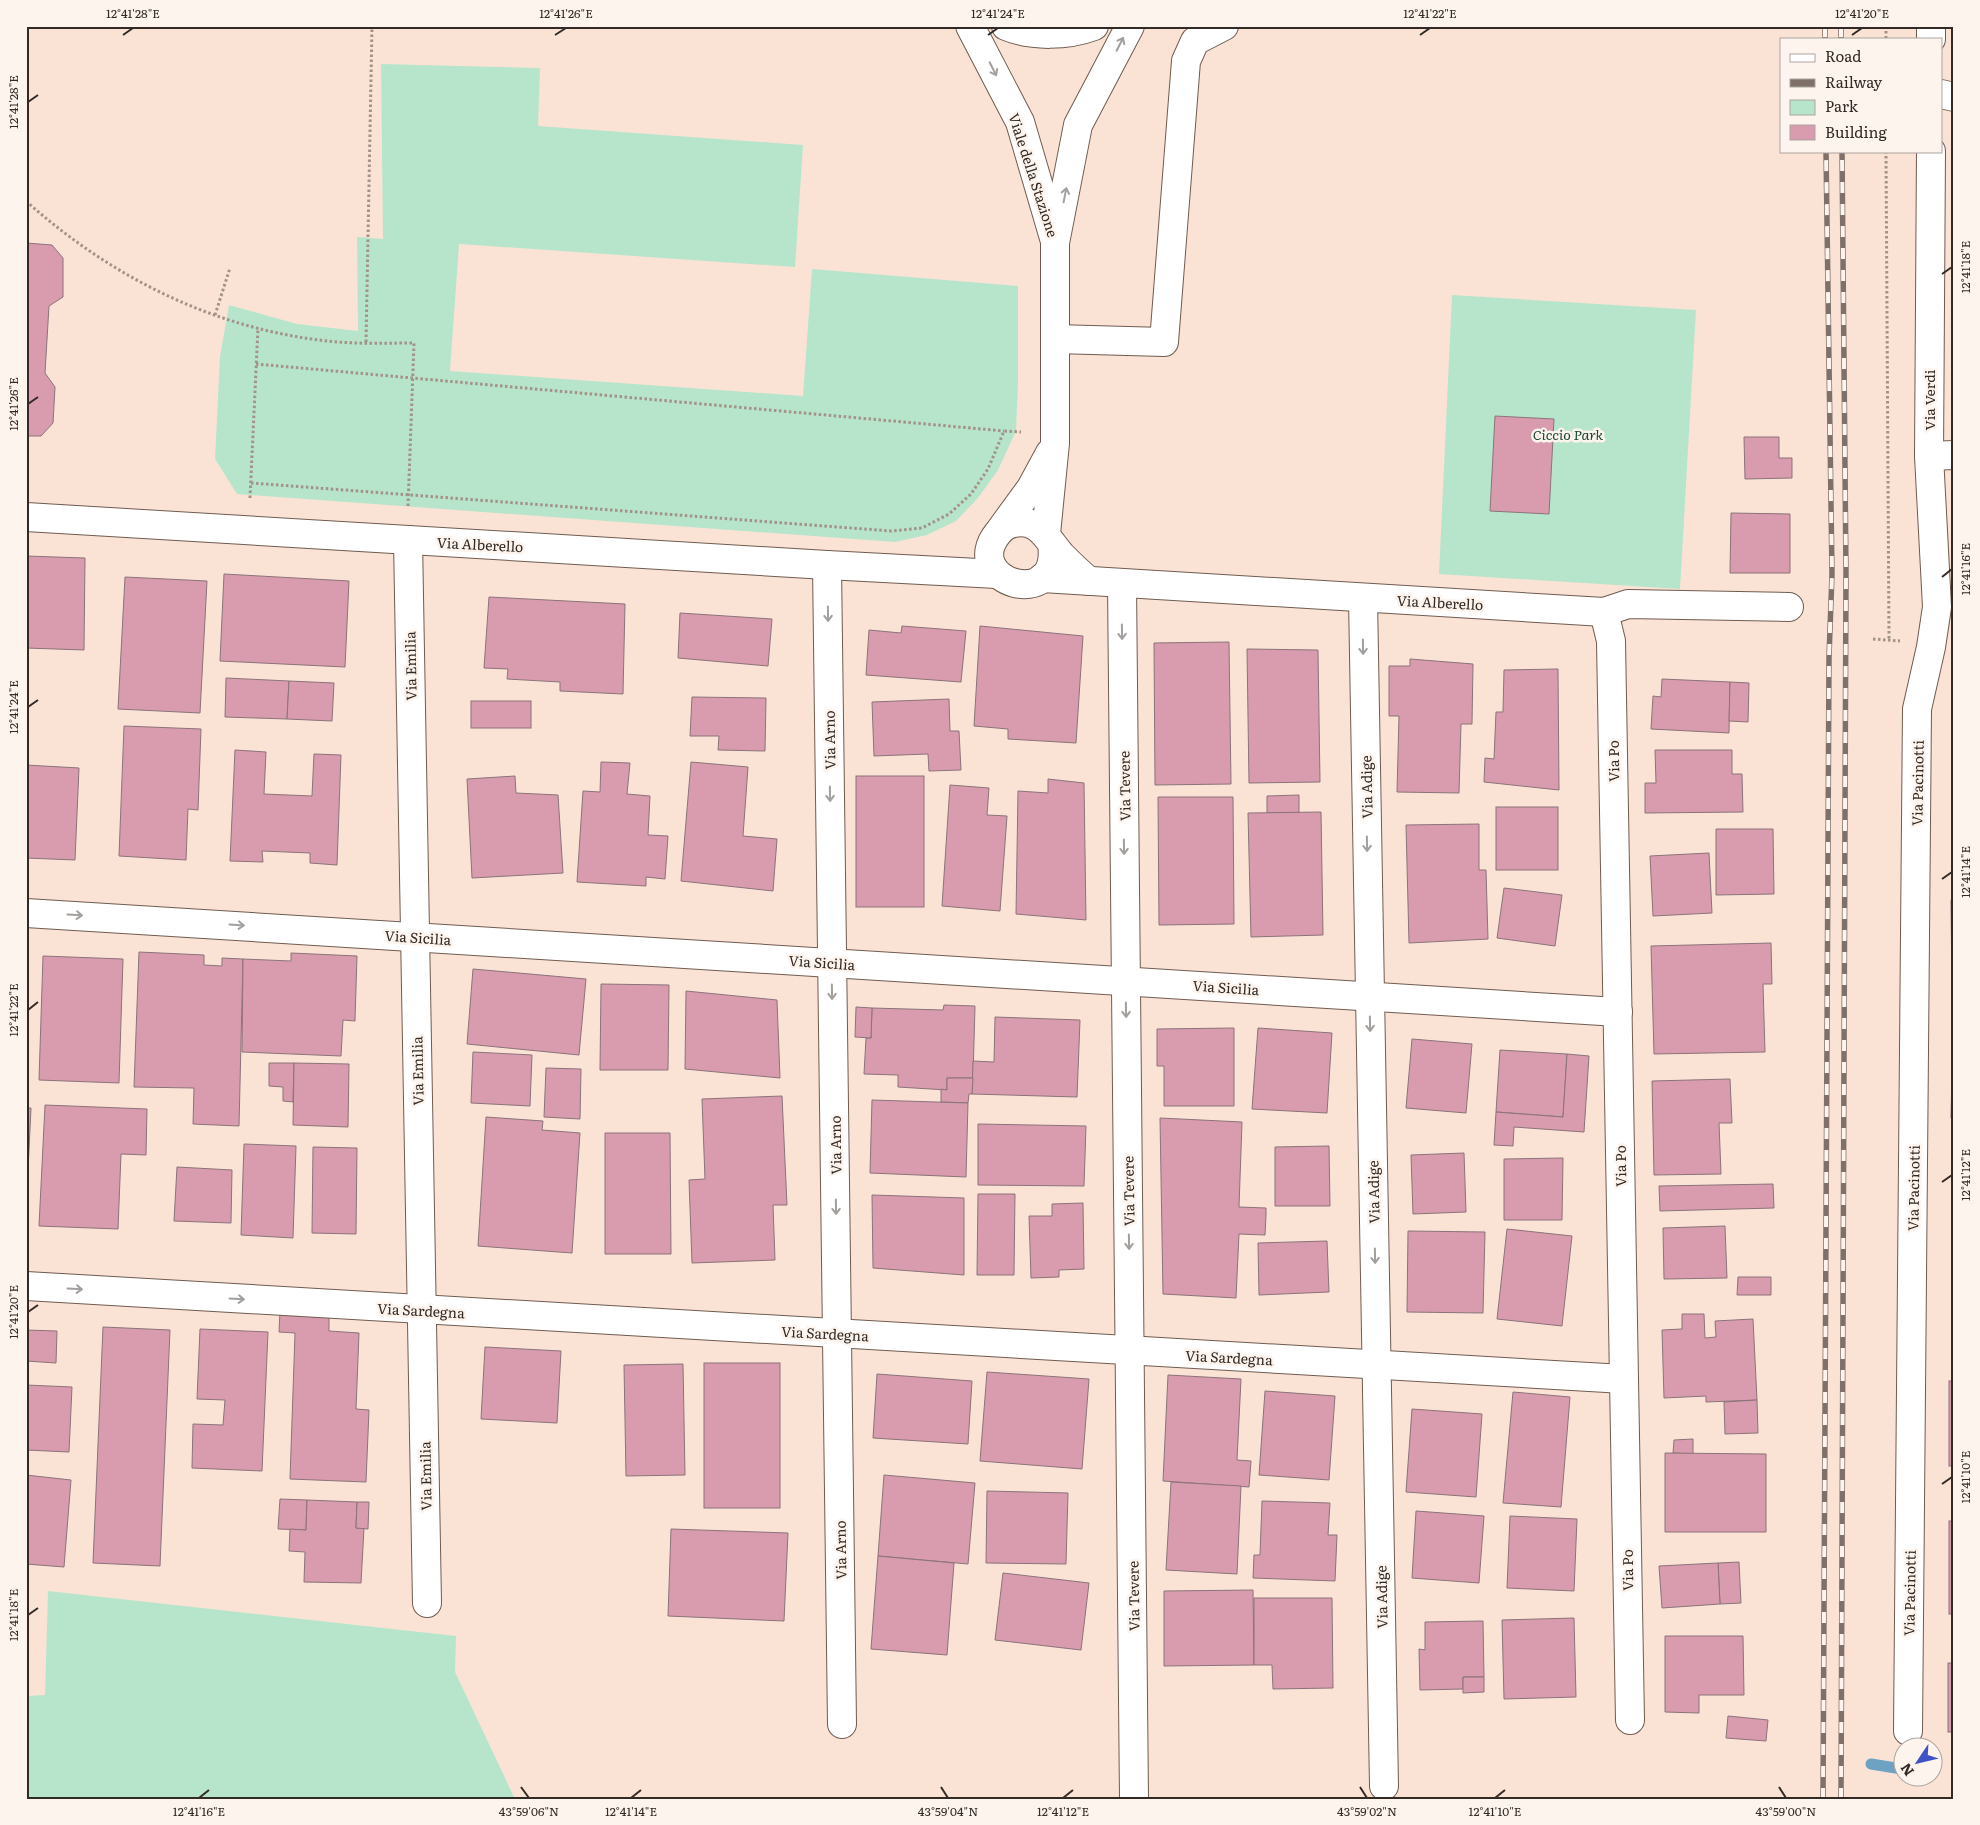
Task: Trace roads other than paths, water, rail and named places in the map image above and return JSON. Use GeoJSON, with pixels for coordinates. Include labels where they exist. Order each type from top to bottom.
{"type":"FeatureCollection","features":[{"type":"Feature","properties":{"kind":"street","name":"Viale della Stazione"},"geometry":{"type":"LineString","coordinates":[[970,26],[1020,122],[1055,243]]}},
{"type":"Feature","properties":{"kind":"street"},"geometry":{"type":"LineString","coordinates":[[1006,26],[1014,30],[1049,34],[1084,30],[1094,26]]}},
{"type":"Feature","properties":{"kind":"street","name":"Viale della Stazione"},"geometry":{"type":"LineString","coordinates":[[1049,539],[1055,438],[1055,243],[1078,125],[1130,26]]}},
{"type":"Feature","properties":{"kind":"street"},"geometry":{"type":"LineString","coordinates":[[1055,339],[1164,342],[1186,61],[1195,41],[1224,26]]}},
{"type":"Feature","properties":{"kind":"street","name":"Via Verdi"},"geometry":{"type":"LineString","coordinates":[[1931,152],[1941,456],[1937,607],[1943,645]]}},
{"type":"Feature","properties":{"kind":"street","name":"Viale della Stazione"},"geometry":{"type":"LineString","coordinates":[[998,534],[1031,488],[1055,438]]}},
{"type":"Feature","properties":{"kind":"street","name":"Via Alberello"},"geometry":{"type":"LineString","coordinates":[[26,517],[827,566],[997,574],[1014,584],[1023,585],[1033,583],[1042,578],[1604,612],[1628,604],[1789,607]]}},
{"type":"Feature","properties":{"kind":"street","name":"Via Alberello"},"geometry":{"type":"LineString","coordinates":[[935,572],[969,558],[1010,524],[1020,522],[1030,523],[1038,527],[1089,581]]}},
{"type":"Feature","properties":{"kind":"street"},"geometry":{"type":"LineString","coordinates":[[997,574],[990,557],[998,534]]}},
{"type":"Feature","properties":{"kind":"street"},"geometry":{"type":"LineString","coordinates":[[1042,578],[1052,563],[1049,539]]}},
{"type":"Feature","properties":{"kind":"street","name":"Via Emilia"},"geometry":{"type":"LineString","coordinates":[[408,540],[427,1603]]}},
{"type":"Feature","properties":{"kind":"street","name":"Via Arno"},"geometry":{"type":"LineString","coordinates":[[827,566],[842,1724]]}},
{"type":"Feature","properties":{"kind":"street","name":"Via Tevere"},"geometry":{"type":"LineString","coordinates":[[1122,584],[1134,1799]]}},
{"type":"Feature","properties":{"kind":"street","name":"Via Adige"},"geometry":{"type":"LineString","coordinates":[[1363,598],[1384,1786]]}},
{"type":"Feature","properties":{"kind":"street","name":"Via Po"},"geometry":{"type":"LineString","coordinates":[[1604,612],[1611,640],[1630,1720]]}},
{"type":"Feature","properties":{"kind":"street","name":"Via Pacinotti"},"geometry":{"type":"LineString","coordinates":[[1908,1731],[1917,709],[1943,645]]}},
{"type":"Feature","properties":{"kind":"street","name":"Via Sicilia"},"geometry":{"type":"LineString","coordinates":[[26,912],[1618,1012]]}},
{"type":"Feature","properties":{"kind":"street","name":"Via Sardegna"},"geometry":{"type":"LineString","coordinates":[[26,1286],[1624,1380]]}},
{"type":"Feature","properties":{"kind":"waterway"},"geometry":{"type":"LineString","coordinates":[[1871,1764],[1892,1767]]}},
{"type":"Feature","properties":{"kind":"railway"},"geometry":{"type":"LineString","coordinates":[[1825,26],[1825,38]]}},
{"type":"Feature","properties":{"kind":"railway"},"geometry":{"type":"LineString","coordinates":[[1841,26],[1841,38]]}},
{"type":"Feature","properties":{"kind":"railway"},"geometry":{"type":"LineString","coordinates":[[1823,1799],[1829,657],[1832,574],[1826,152]]}},
{"type":"Feature","properties":{"kind":"railway"},"geometry":{"type":"LineString","coordinates":[[1841,1799],[1846,573],[1842,152]]}},
{"type":"Feature","properties":{"kind":"park label","name":"Ciccio Park"},"geometry":{"type":"Point","coordinates":[1568,434]}}]}
